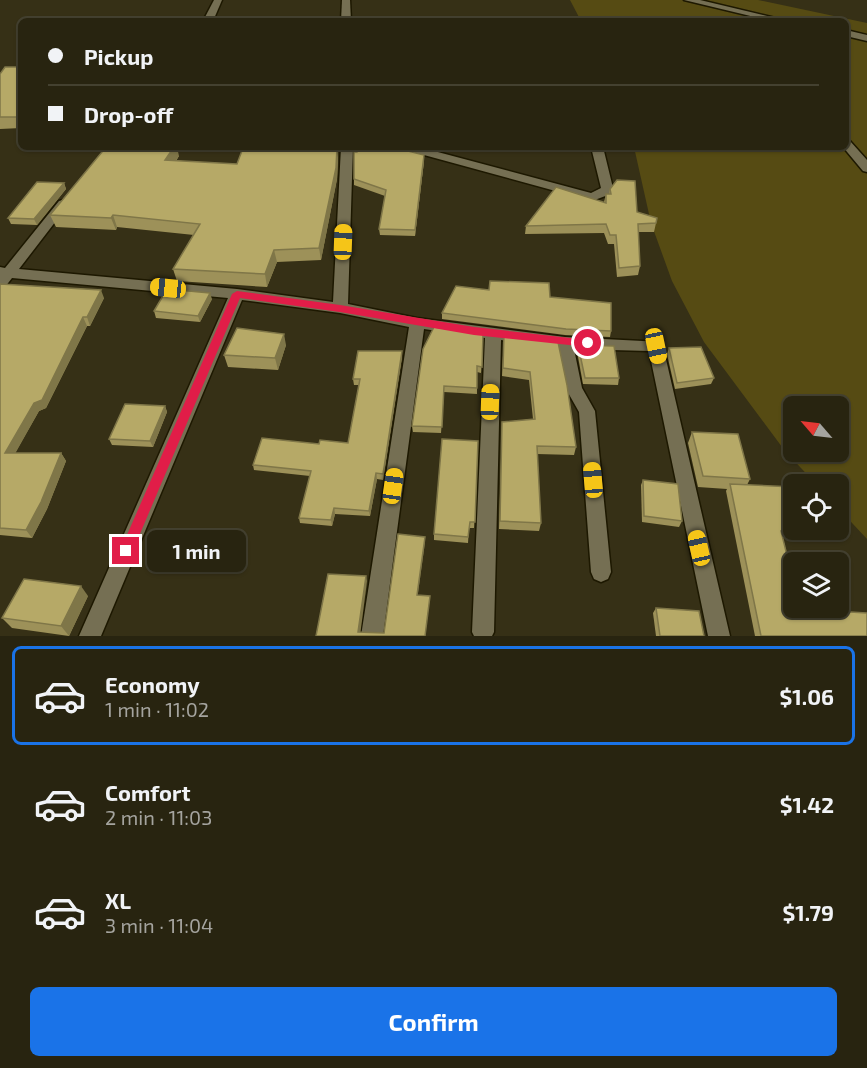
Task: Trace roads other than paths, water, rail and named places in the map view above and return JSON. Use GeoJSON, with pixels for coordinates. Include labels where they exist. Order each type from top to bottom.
{"type":"FeatureCollection","features":[{"type":"Feature","properties":{"kind":"street"},"geometry":{"type":"LineString","coordinates":[[209,18],[218,0]]}},
{"type":"Feature","properties":{"kind":"street"},"geometry":{"type":"LineString","coordinates":[[346,0],[346,18]]}},
{"type":"Feature","properties":{"kind":"street"},"geometry":{"type":"LineString","coordinates":[[688,0],[769,18]]}},
{"type":"Feature","properties":{"kind":"street"},"geometry":{"type":"LineString","coordinates":[[849,34],[867,38]]}},
{"type":"Feature","properties":{"kind":"street"},"geometry":{"type":"LineString","coordinates":[[849,147],[867,168]]}},
{"type":"Feature","properties":{"kind":"street"},"geometry":{"type":"LineString","coordinates":[[340,308],[347,150]]}},
{"type":"Feature","properties":{"kind":"street"},"geometry":{"type":"LineString","coordinates":[[417,150],[592,196],[604,192],[607,188],[598,150]]}},
{"type":"Feature","properties":{"kind":"street"},"geometry":{"type":"LineString","coordinates":[[3,276],[71,194]]}},
{"type":"Feature","properties":{"kind":"street"},"geometry":{"type":"LineString","coordinates":[[3,276],[237,294],[340,308],[417,323],[565,343],[656,346],[719,636]]}},
{"type":"Feature","properties":{"kind":"street"},"geometry":{"type":"LineString","coordinates":[[90,636],[237,294]]}},
{"type":"Feature","properties":{"kind":"street"},"geometry":{"type":"LineString","coordinates":[[372,636],[417,323]]}},
{"type":"Feature","properties":{"kind":"street"},"geometry":{"type":"LineString","coordinates":[[483,632],[493,334]]}},
{"type":"Feature","properties":{"kind":"street"},"geometry":{"type":"LineString","coordinates":[[565,343],[574,389],[587,411],[601,572]]}}]}
